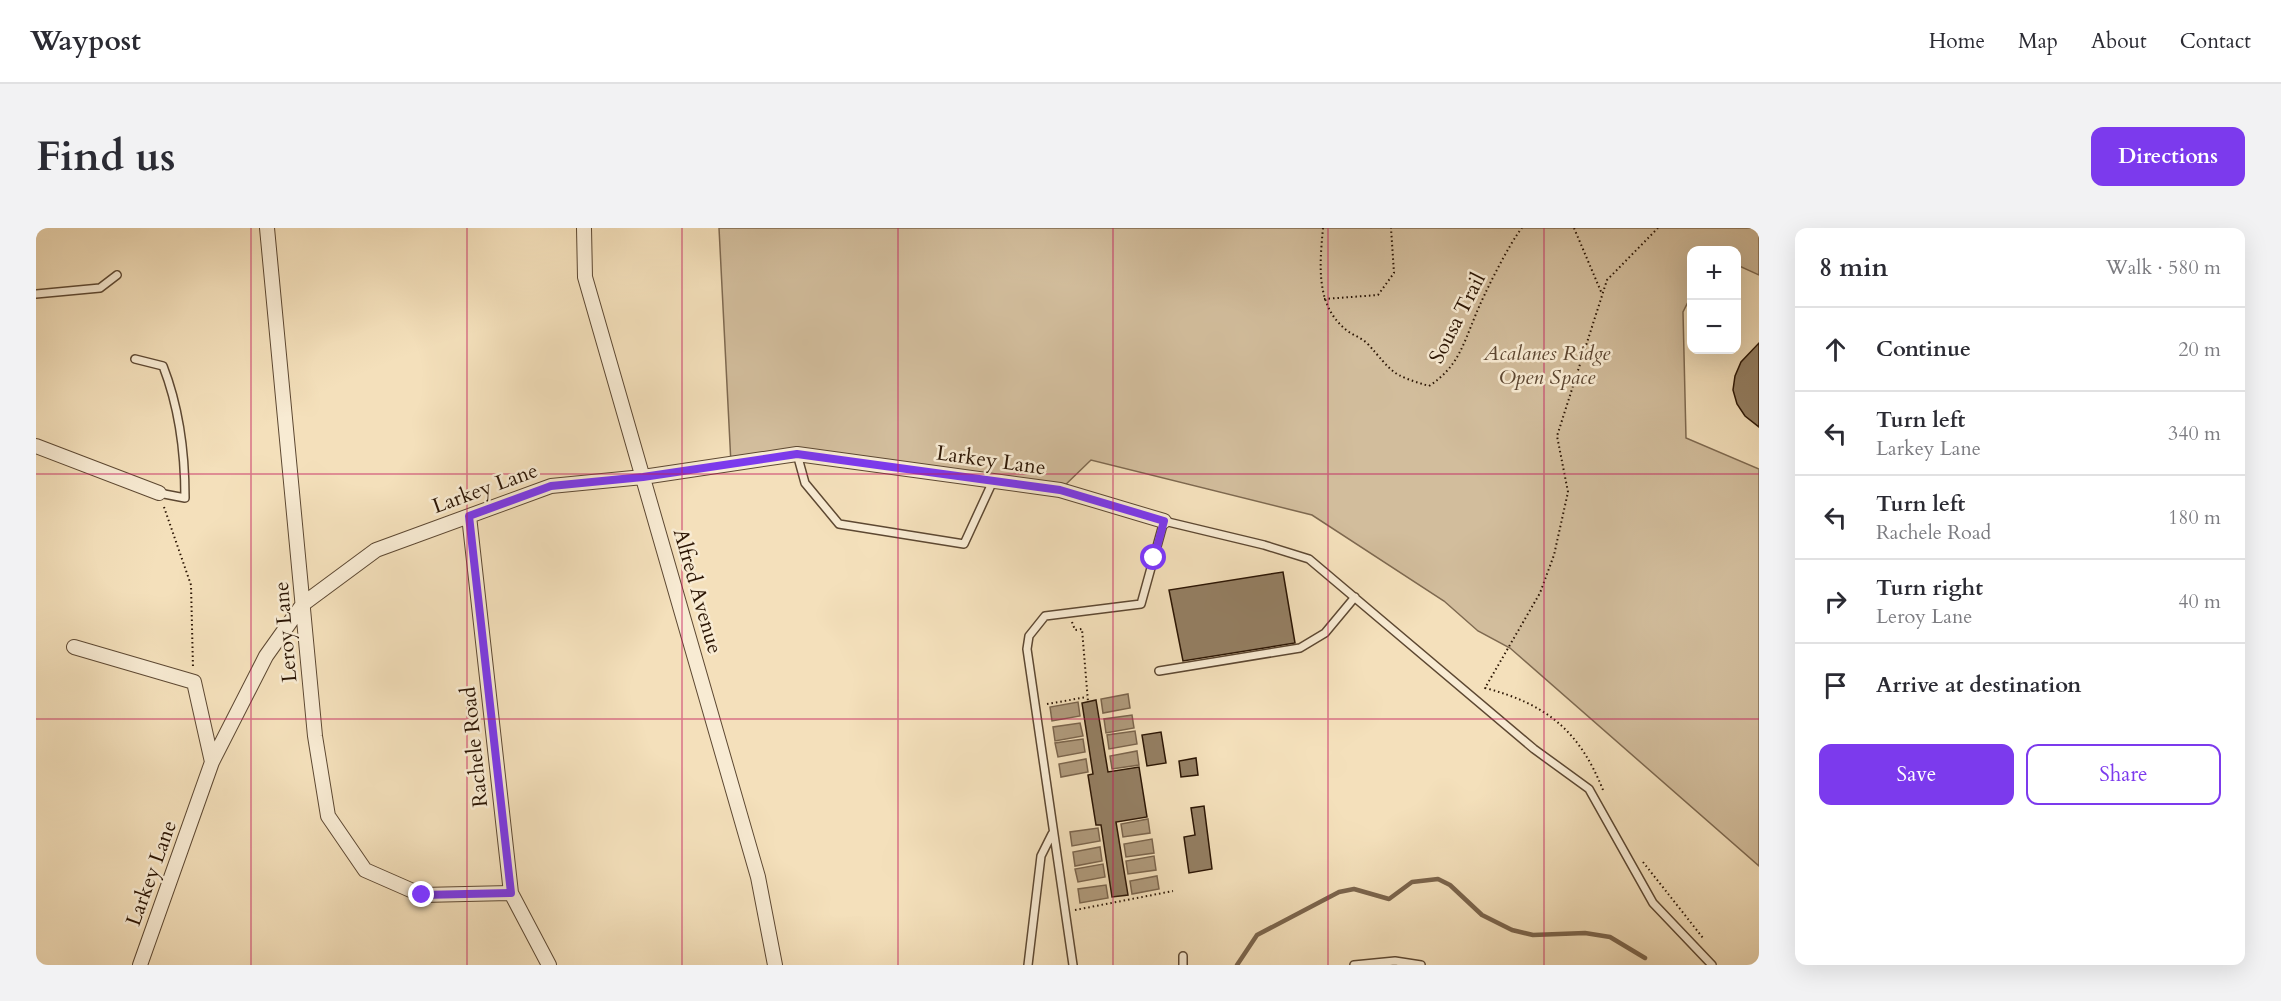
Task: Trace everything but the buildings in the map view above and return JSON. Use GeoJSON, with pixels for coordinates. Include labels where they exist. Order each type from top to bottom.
{"type":"FeatureCollection","features":[{"type":"Feature","properties":{"kind":"street","name":"Leroy Lane"},"geometry":{"type":"LineString","coordinates":[[267,228],[315,736],[327,816],[366,870],[422,895],[511,893]]}},
{"type":"Feature","properties":{"kind":"street","name":"Alfred Avenue"},"geometry":{"type":"LineString","coordinates":[[584,228],[585,277],[758,877],[775,965]]}},
{"type":"Feature","properties":{"kind":"street"},"geometry":{"type":"LineString","coordinates":[[36,446],[159,493]]}},
{"type":"Feature","properties":{"kind":"street","name":"Larkey Lane"},"geometry":{"type":"LineString","coordinates":[[140,965],[212,762],[266,656],[303,604],[376,550],[551,486],[643,477],[797,454],[1060,490],[1164,521]]}},
{"type":"Feature","properties":{"kind":"street","name":"Rachele Road"},"geometry":{"type":"LineString","coordinates":[[469,516],[511,893],[549,965]]}},
{"type":"Feature","properties":{"kind":"street"},"geometry":{"type":"LineString","coordinates":[[74,647],[194,681],[212,762]]}},
{"type":"Feature","properties":{"kind":"lane"},"geometry":{"type":"LineString","coordinates":[[36,294],[100,288],[117,276]]}},
{"type":"Feature","properties":{"kind":"lane"},"geometry":{"type":"LineString","coordinates":[[135,359],[163,366],[170,385],[183,450],[184,498],[159,493]]}},
{"type":"Feature","properties":{"kind":"lane"},"geometry":{"type":"LineString","coordinates":[[797,454],[806,483],[839,524],[964,544],[993,481]]}},
{"type":"Feature","properties":{"kind":"lane"},"geometry":{"type":"LineString","coordinates":[[1073,965],[1052,834],[1027,649],[1029,636],[1045,616],[1068,611],[1141,604],[1164,521],[1264,545],[1309,559],[1534,749],[1589,789],[1653,903],[1712,965]]}},
{"type":"Feature","properties":{"kind":"lane"},"geometry":{"type":"LineString","coordinates":[[1159,671],[1300,648],[1325,633],[1355,597]]}},
{"type":"Feature","properties":{"kind":"lane"},"geometry":{"type":"LineString","coordinates":[[1028,965],[1041,856],[1052,834]]}},
{"type":"Feature","properties":{"kind":"lane"},"geometry":{"type":"LineString","coordinates":[[1183,956],[1183,965]]}},
{"type":"Feature","properties":{"kind":"lane"},"geometry":{"type":"LineString","coordinates":[[1354,965],[1395,961],[1421,965]]}},
{"type":"Feature","properties":{"kind":"path","name":"Sousa Trail"},"geometry":{"type":"LineString","coordinates":[[1323,228],[1320,265],[1324,299],[1343,328],[1365,342],[1382,363],[1398,377],[1429,386],[1446,375],[1462,350],[1477,312],[1522,228]]}},
{"type":"Feature","properties":{"kind":"path"},"geometry":{"type":"LineString","coordinates":[[1324,299],[1378,295],[1394,273],[1391,228]]}},
{"type":"Feature","properties":{"kind":"path"},"geometry":{"type":"LineString","coordinates":[[1574,228],[1603,296]]}},
{"type":"Feature","properties":{"kind":"path"},"geometry":{"type":"LineString","coordinates":[[1485,688],[1540,593],[1554,555],[1568,492],[1557,436],[1603,296],[1606,280],[1658,228]]}},
{"type":"Feature","properties":{"kind":"path"},"geometry":{"type":"LineString","coordinates":[[159,493],[191,585],[194,681]]}},
{"type":"Feature","properties":{"kind":"path"},"geometry":{"type":"LineString","coordinates":[[1068,611],[1075,630],[1082,629],[1088,702]]}},
{"type":"Feature","properties":{"kind":"path"},"geometry":{"type":"LineString","coordinates":[[1035,706],[1087,697]]}},
{"type":"Feature","properties":{"kind":"path"},"geometry":{"type":"LineString","coordinates":[[1064,912],[1173,891]]}},
{"type":"Feature","properties":{"kind":"green space","name":"Acalanes Ridge Open Space"},"geometry":{"type":"Polygon","coordinates":[[[719,228],[1759,228],[1759,275],[1741,267],[1741,246],[1687,246],[1687,304],[1683,312],[1686,438],[1759,469],[1759,866],[1510,648],[1478,631],[1444,601],[1312,515],[1091,460],[1060,490],[797,454],[731,464],[719,228]]]}},
{"type":"Feature","properties":{"kind":"shaded area"},"geometry":{"type":"Polygon","coordinates":[[[1128,694],[1130,708],[1103,713],[1101,699],[1128,694]]]}},
{"type":"Feature","properties":{"kind":"shaded area"},"geometry":{"type":"Polygon","coordinates":[[[1078,702],[1080,716],[1052,721],[1050,707],[1078,702]]]}},
{"type":"Feature","properties":{"kind":"shaded area"},"geometry":{"type":"Polygon","coordinates":[[[1132,715],[1134,728],[1106,733],[1104,719],[1132,715]]]}},
{"type":"Feature","properties":{"kind":"shaded area"},"geometry":{"type":"Polygon","coordinates":[[[1080,723],[1083,736],[1055,741],[1053,727],[1080,723]]]}},
{"type":"Feature","properties":{"kind":"shaded area"},"geometry":{"type":"Polygon","coordinates":[[[1135,731],[1137,744],[1109,749],[1107,735],[1135,731]]]}},
{"type":"Feature","properties":{"kind":"shaded area"},"geometry":{"type":"Polygon","coordinates":[[[1083,739],[1085,752],[1058,757],[1055,743],[1083,739]]]}},
{"type":"Feature","properties":{"kind":"shaded area"},"geometry":{"type":"Polygon","coordinates":[[[1137,751],[1139,765],[1112,769],[1110,756],[1137,751]]]}},
{"type":"Feature","properties":{"kind":"shaded area"},"geometry":{"type":"Polygon","coordinates":[[[1086,759],[1088,772],[1061,777],[1059,764],[1086,759]]]}},
{"type":"Feature","properties":{"kind":"shaded area"},"geometry":{"type":"Polygon","coordinates":[[[1148,819],[1150,833],[1123,837],[1121,824],[1148,819]]]}},
{"type":"Feature","properties":{"kind":"shaded area"},"geometry":{"type":"Polygon","coordinates":[[[1098,828],[1100,841],[1072,846],[1070,832],[1098,828]]]}},
{"type":"Feature","properties":{"kind":"shaded area"},"geometry":{"type":"Polygon","coordinates":[[[1152,839],[1154,853],[1126,857],[1124,844],[1152,839]]]}},
{"type":"Feature","properties":{"kind":"shaded area"},"geometry":{"type":"Polygon","coordinates":[[[1100,847],[1102,861],[1075,866],[1073,852],[1100,847]]]}},
{"type":"Feature","properties":{"kind":"shaded area"},"geometry":{"type":"Polygon","coordinates":[[[1154,856],[1156,870],[1128,874],[1126,861],[1154,856]]]}},
{"type":"Feature","properties":{"kind":"shaded area"},"geometry":{"type":"Polygon","coordinates":[[[1103,864],[1105,877],[1078,882],[1075,869],[1103,864]]]}},
{"type":"Feature","properties":{"kind":"shaded area"},"geometry":{"type":"Polygon","coordinates":[[[1157,876],[1159,889],[1132,894],[1130,881],[1157,876]]]}},
{"type":"Feature","properties":{"kind":"shaded area"},"geometry":{"type":"Polygon","coordinates":[[[1106,885],[1108,898],[1080,903],[1078,889],[1106,885]]]}},
{"type":"Feature","properties":{"kind":"waterway"},"geometry":{"type":"LineString","coordinates":[[1237,965],[1257,935],[1339,892],[1354,889],[1389,899],[1412,882],[1438,879],[1450,885],[1482,915],[1512,930],[1533,935],[1585,933],[1610,937],[1645,958]]}},
{"type":"Feature","properties":{"kind":"route"},"geometry":{"type":"LineString","coordinates":[[422,895],[511,893],[469,516],[551,486],[643,477],[797,454],[1060,490],[1164,521],[1154,558]]}}]}
